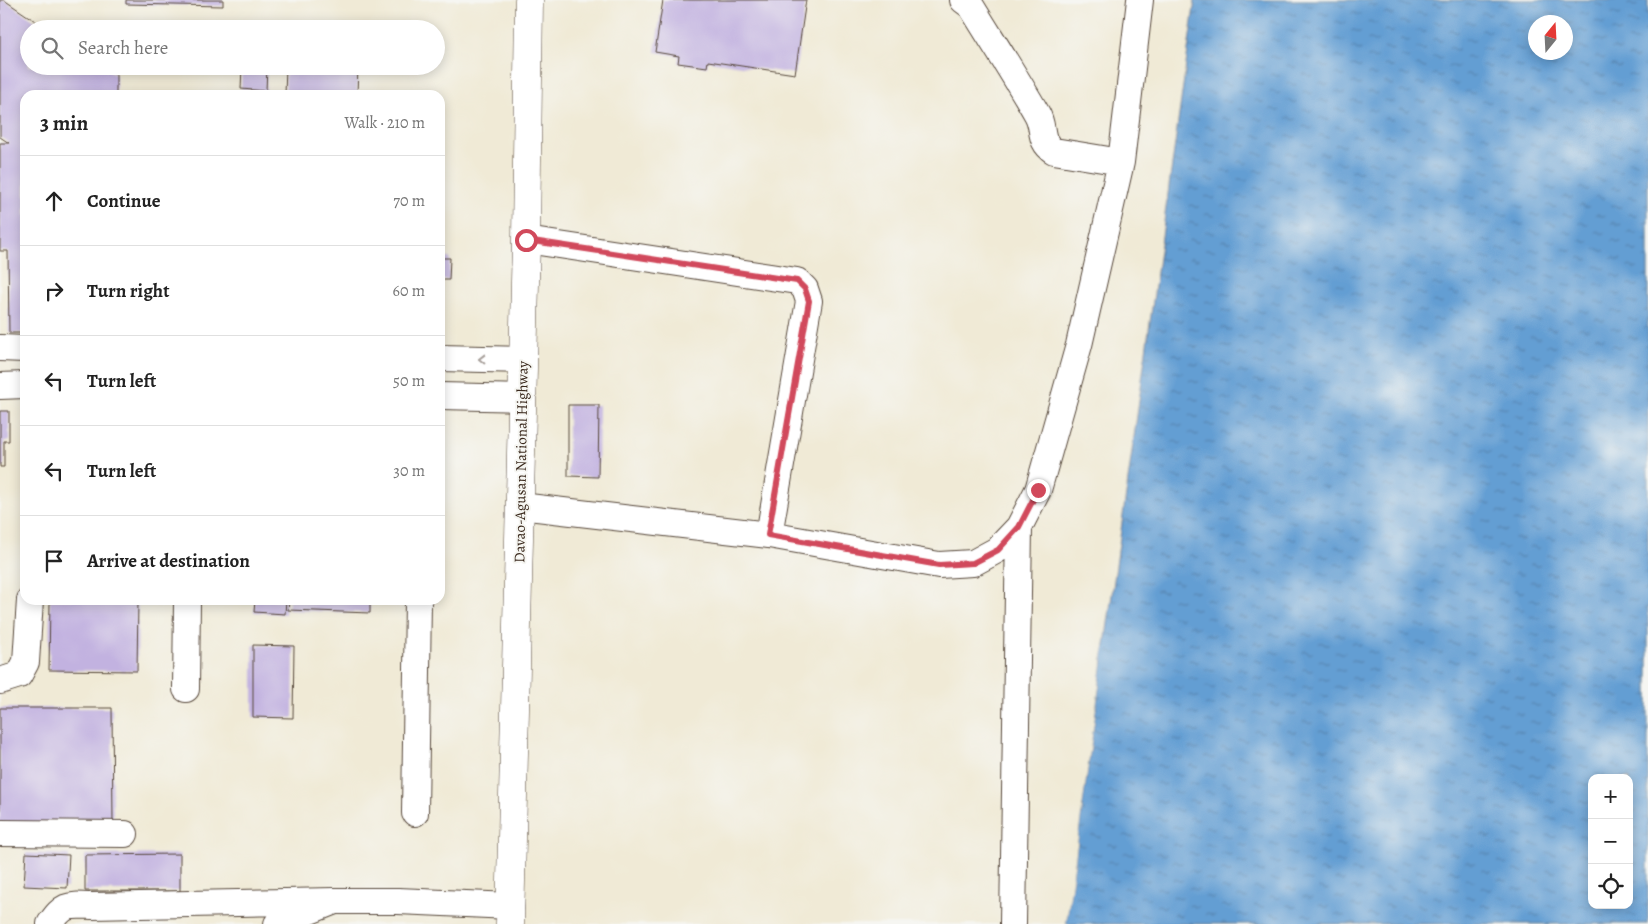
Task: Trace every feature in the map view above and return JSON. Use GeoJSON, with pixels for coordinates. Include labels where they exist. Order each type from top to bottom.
{"type":"FeatureCollection","features":[{"type":"Feature","properties":{"kind":"highway","name":"Davao-Agusan National Highway"},"geometry":{"type":"LineString","coordinates":[[510,915],[530,0]]}},
{"type":"Feature","properties":{"kind":"lane"},"geometry":{"type":"LineString","coordinates":[[963,0],[972,6],[1038,116],[1047,147],[1054,151],[1121,162]]}},
{"type":"Feature","properties":{"kind":"lane"},"geometry":{"type":"LineString","coordinates":[[520,506],[768,535],[939,565],[973,563],[998,550],[1019,527],[1038,490],[1078,345],[1121,162],[1140,0]]}},
{"type":"Feature","properties":{"kind":"lane"},"geometry":{"type":"LineString","coordinates":[[526,240],[797,281],[805,289],[809,301],[768,535]]}},
{"type":"Feature","properties":{"kind":"lane"},"geometry":{"type":"LineString","coordinates":[[0,348],[20,349]]}},
{"type":"Feature","properties":{"kind":"lane"},"geometry":{"type":"LineString","coordinates":[[445,358],[523,360]]}},
{"type":"Feature","properties":{"kind":"lane"},"geometry":{"type":"LineString","coordinates":[[0,386],[20,385]]}},
{"type":"Feature","properties":{"kind":"lane"},"geometry":{"type":"LineString","coordinates":[[445,396],[522,398]]}},
{"type":"Feature","properties":{"kind":"lane"},"geometry":{"type":"LineString","coordinates":[[1013,924],[1019,527]]}},
{"type":"Feature","properties":{"kind":"lane"},"geometry":{"type":"LineString","coordinates":[[0,680],[19,675],[26,662],[30,605]]}},
{"type":"Feature","properties":{"kind":"lane"},"geometry":{"type":"LineString","coordinates":[[186,689],[187,605]]}},
{"type":"Feature","properties":{"kind":"lane"},"geometry":{"type":"LineString","coordinates":[[415,813],[418,605]]}},
{"type":"Feature","properties":{"kind":"lane"},"geometry":{"type":"LineString","coordinates":[[0,833],[125,834]]}},
{"type":"Feature","properties":{"kind":"lane"},"geometry":{"type":"LineString","coordinates":[[278,924],[335,901]]}},
{"type":"Feature","properties":{"kind":"lane"},"geometry":{"type":"LineString","coordinates":[[50,924],[60,909],[73,905],[398,901],[510,915]]}},
{"type":"Feature","properties":{"kind":"water"},"geometry":{"type":"Polygon","coordinates":[[[1195,0],[1648,0],[1648,924],[1066,924],[1195,0]]]}},
{"type":"Feature","properties":{"kind":"pier"},"geometry":{"type":"Polygon","coordinates":[[[1099,664],[1102,664],[1066,924],[1064,924],[1099,664]]]}},
{"type":"Feature","properties":{"kind":"building"},"geometry":{"type":"Polygon","coordinates":[[[0,0],[4,0],[34,20],[20,20],[20,75],[116,75],[116,90],[20,90],[20,333],[9,333],[8,251],[0,251],[0,143],[9,143],[0,137],[0,0]]]}},
{"type":"Feature","properties":{"kind":"building"},"geometry":{"type":"Polygon","coordinates":[[[126,0],[223,0],[223,6],[126,4],[126,0]]]}},
{"type":"Feature","properties":{"kind":"building"},"geometry":{"type":"Polygon","coordinates":[[[663,0],[806,0],[795,74],[708,61],[707,67],[678,63],[679,56],[655,52],[663,0]]]}},
{"type":"Feature","properties":{"kind":"building"},"geometry":{"type":"Polygon","coordinates":[[[242,75],[267,75],[266,90],[241,89],[242,75]]]}},
{"type":"Feature","properties":{"kind":"building"},"geometry":{"type":"Polygon","coordinates":[[[286,75],[358,75],[357,90],[285,90],[286,75]]]}},
{"type":"Feature","properties":{"kind":"building"},"geometry":{"type":"Polygon","coordinates":[[[445,258],[450,258],[449,280],[445,280],[445,258]]]}},
{"type":"Feature","properties":{"kind":"building"},"geometry":{"type":"Polygon","coordinates":[[[568,405],[599,405],[598,477],[568,476],[568,405]]]}},
{"type":"Feature","properties":{"kind":"building"},"geometry":{"type":"Polygon","coordinates":[[[0,411],[9,411],[9,441],[4,441],[4,467],[0,467],[0,411]]]}},
{"type":"Feature","properties":{"kind":"building"},"geometry":{"type":"Polygon","coordinates":[[[50,605],[138,605],[137,671],[49,670],[50,605]]]}},
{"type":"Feature","properties":{"kind":"building"},"geometry":{"type":"Polygon","coordinates":[[[255,605],[286,605],[285,614],[254,612],[255,605]]]}},
{"type":"Feature","properties":{"kind":"building"},"geometry":{"type":"Polygon","coordinates":[[[288,605],[370,605],[370,613],[288,610],[288,605]]]}},
{"type":"Feature","properties":{"kind":"building"},"geometry":{"type":"Polygon","coordinates":[[[253,645],[294,646],[293,718],[253,717],[253,645]]]}},
{"type":"Feature","properties":{"kind":"building"},"geometry":{"type":"Polygon","coordinates":[[[0,708],[112,708],[113,824],[0,823],[0,708]]]}},
{"type":"Feature","properties":{"kind":"building"},"geometry":{"type":"Polygon","coordinates":[[[26,853],[69,855],[67,888],[24,886],[26,853]]]}},
{"type":"Feature","properties":{"kind":"building"},"geometry":{"type":"Polygon","coordinates":[[[180,854],[180,891],[85,891],[85,855],[180,854]]]}},
{"type":"Feature","properties":{"kind":"route"},"geometry":{"type":"LineString","coordinates":[[526,240],[797,281],[805,289],[809,301],[768,535],[939,565],[973,563],[998,550],[1019,527],[1038,490]]}}]}
